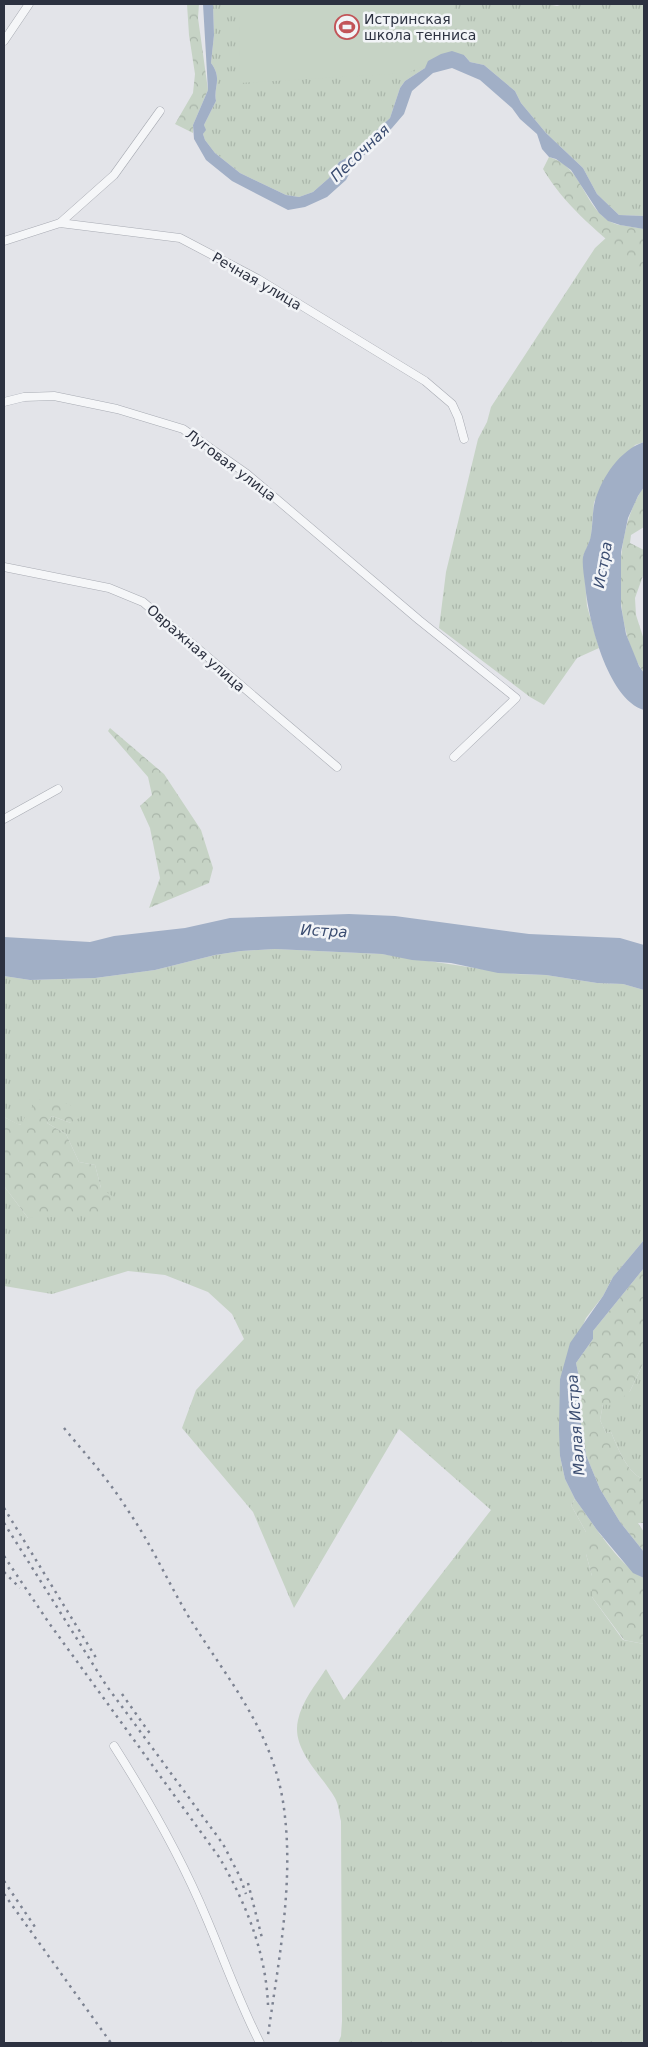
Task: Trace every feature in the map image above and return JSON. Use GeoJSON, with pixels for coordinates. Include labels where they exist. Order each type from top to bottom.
{"type":"FeatureCollection","features":[{"type":"Feature","properties":{"kind":"street"},"geometry":{"type":"LineString","coordinates":[[4,41],[28,4]]}},
{"type":"Feature","properties":{"kind":"street"},"geometry":{"type":"LineString","coordinates":[[60,223],[114,175],[160,111]]}},
{"type":"Feature","properties":{"kind":"street","name":"Речная улица"},"geometry":{"type":"LineString","coordinates":[[4,241],[60,223],[180,238],[258,280],[425,381],[452,404],[464,439]]}},
{"type":"Feature","properties":{"kind":"street","name":"Луговая улица"},"geometry":{"type":"LineString","coordinates":[[4,402],[24,397],[54,396],[117,409],[183,429],[247,474],[419,620],[516,698],[454,756]]}},
{"type":"Feature","properties":{"kind":"street","name":"Овражная улица"},"geometry":{"type":"LineString","coordinates":[[4,567],[109,588],[143,602],[337,767]]}},
{"type":"Feature","properties":{"kind":"street"},"geometry":{"type":"LineString","coordinates":[[4,819],[58,789]]}},
{"type":"Feature","properties":{"kind":"street"},"geometry":{"type":"LineString","coordinates":[[114,1746],[150,1804],[178,1855],[206,1916],[246,2016],[260,2043]]}},
{"type":"Feature","properties":{"kind":"green space"},"geometry":{"type":"Polygon","coordinates":[[[187,4],[199,4],[198,18],[208,90],[193,125],[193,133],[175,124],[193,93],[195,74],[189,35],[187,4]]]}},
{"type":"Feature","properties":{"kind":"green space"},"geometry":{"type":"Polygon","coordinates":[[[213,4],[547,4],[557,6],[564,4],[644,4],[644,216],[619,215],[597,194],[583,168],[546,133],[521,103],[515,91],[484,65],[470,62],[464,55],[425,68],[405,81],[400,88],[390,118],[348,157],[339,162],[329,178],[313,192],[299,197],[286,195],[240,173],[215,153],[205,140],[203,134],[205,130],[204,125],[216,101],[217,78],[211,63],[214,35],[213,4]]]}},
{"type":"Feature","properties":{"kind":"green space","name":"Истринская школа тенниса"},"geometry":{"type":"Polygon","coordinates":[[[239,4],[454,4],[455,50],[408,73],[240,83],[239,4]]]}},
{"type":"Feature","properties":{"kind":"green space"},"geometry":{"type":"Polygon","coordinates":[[[549,157],[568,168],[598,212],[606,219],[620,225],[644,229],[644,271],[589,224],[564,198],[543,169],[549,157]]]}},
{"type":"Feature","properties":{"kind":"green space"},"geometry":{"type":"Polygon","coordinates":[[[620,225],[644,229],[644,442],[635,445],[594,502],[591,538],[583,557],[587,606],[599,648],[577,658],[544,705],[530,697],[439,628],[446,572],[478,439],[487,422],[491,407],[595,248],[620,225]]]}},
{"type":"Feature","properties":{"kind":"green space"},"geometry":{"type":"Polygon","coordinates":[[[644,487],[644,527],[631,535],[630,543],[644,550],[644,573],[635,598],[636,615],[644,640],[644,673],[634,654],[626,632],[620,580],[626,528],[634,506],[644,487]]]}},
{"type":"Feature","properties":{"kind":"green space"},"geometry":{"type":"Polygon","coordinates":[[[110,728],[164,774],[201,830],[213,868],[209,883],[149,908],[160,878],[150,828],[140,806],[152,795],[148,777],[108,731],[110,728]]]}},
{"type":"Feature","properties":{"kind":"green space"},"geometry":{"type":"Polygon","coordinates":[[[275,949],[382,954],[515,974],[546,975],[597,983],[623,984],[644,990],[644,1240],[613,1277],[603,1296],[586,1318],[560,1379],[560,1456],[565,1479],[575,1499],[571,1505],[586,1532],[586,1554],[592,1576],[592,1597],[623,1640],[644,1644],[644,2043],[338,2043],[341,2036],[342,2021],[341,1821],[335,1798],[309,1762],[299,1742],[297,1731],[300,1713],[310,1693],[326,1669],[344,1700],[491,1510],[399,1429],[294,1608],[253,1512],[182,1428],[196,1390],[244,1339],[232,1314],[208,1292],[165,1275],[128,1271],[52,1294],[4,1286],[4,1186],[28,1218],[101,1188],[95,1165],[79,1162],[66,1134],[47,1123],[52,1116],[71,1123],[69,1104],[19,1125],[4,1117],[4,976],[30,980],[95,978],[155,970],[215,955],[275,949]]]}},
{"type":"Feature","properties":{"kind":"green space"},"geometry":{"type":"Polygon","coordinates":[[[37,1099],[69,1104],[82,1116],[71,1123],[52,1116],[47,1123],[66,1134],[79,1162],[95,1165],[101,1188],[112,1196],[105,1214],[28,1218],[4,1186],[4,1117],[20,1125],[37,1099]]]}},
{"type":"Feature","properties":{"kind":"green space"},"geometry":{"type":"Polygon","coordinates":[[[644,1268],[644,1362],[630,1391],[613,1406],[603,1404],[600,1420],[606,1433],[611,1432],[628,1466],[633,1472],[644,1479],[644,1523],[638,1523],[644,1532],[644,1552],[620,1522],[600,1489],[586,1455],[580,1417],[577,1389],[579,1377],[576,1363],[593,1339],[593,1331],[644,1268]]]}},
{"type":"Feature","properties":{"kind":"green space"},"geometry":{"type":"Polygon","coordinates":[[[644,1362],[644,1479],[633,1472],[628,1466],[611,1432],[606,1433],[600,1420],[603,1404],[630,1391],[644,1362]]]}},
{"type":"Feature","properties":{"kind":"green space"},"geometry":{"type":"Polygon","coordinates":[[[575,1499],[616,1554],[625,1564],[644,1578],[644,1644],[624,1640],[592,1597],[592,1576],[586,1554],[586,1532],[571,1505],[575,1499]]]}},
{"type":"Feature","properties":{"kind":"water","name":"Песочная"},"geometry":{"type":"Polygon","coordinates":[[[203,4],[213,4],[214,35],[211,63],[217,78],[216,101],[204,125],[206,130],[203,134],[205,140],[215,153],[240,173],[286,195],[299,197],[313,192],[329,178],[339,162],[348,157],[390,118],[400,88],[405,81],[425,68],[428,61],[452,51],[464,55],[470,62],[484,65],[515,91],[521,103],[546,133],[583,168],[597,194],[619,215],[644,216],[644,229],[608,221],[599,213],[571,170],[556,159],[549,157],[542,149],[537,134],[520,119],[512,108],[480,80],[452,68],[433,73],[412,91],[404,114],[354,165],[346,180],[327,197],[305,207],[288,210],[232,181],[206,160],[194,139],[193,125],[208,90],[203,4]]]}},
{"type":"Feature","properties":{"kind":"water","name":"Истра"},"geometry":{"type":"Polygon","coordinates":[[[644,442],[644,487],[628,518],[621,552],[621,606],[626,634],[639,666],[644,673],[644,710],[631,703],[620,690],[602,656],[590,616],[583,557],[592,531],[595,501],[602,483],[613,466],[627,451],[644,442]]]}},
{"type":"Feature","properties":{"kind":"water","name":"Истра"},"geometry":{"type":"Polygon","coordinates":[[[349,914],[395,916],[529,934],[620,938],[644,945],[644,990],[623,984],[597,983],[546,975],[498,973],[451,963],[412,960],[382,954],[275,949],[215,955],[155,970],[95,978],[30,980],[4,976],[4,937],[90,942],[114,936],[185,928],[230,918],[349,914]]]}},
{"type":"Feature","properties":{"kind":"water","name":"Малая Истра"},"geometry":{"type":"Polygon","coordinates":[[[644,1240],[644,1268],[593,1331],[593,1339],[576,1363],[579,1377],[577,1389],[580,1417],[586,1455],[600,1489],[620,1522],[644,1552],[644,1578],[633,1573],[597,1530],[575,1499],[565,1479],[560,1456],[559,1429],[560,1379],[570,1343],[603,1296],[613,1277],[644,1240]]]}},
{"type":"Feature","properties":{"kind":"railway"},"geometry":{"type":"LineString","coordinates":[[64,1428],[120,1498],[151,1548],[187,1614],[248,1710],[272,1760],[280,1787],[285,1817],[287,1871],[280,1954],[268,2035]]}},
{"type":"Feature","properties":{"kind":"railway"},"geometry":{"type":"LineString","coordinates":[[4,1508],[98,1661]]}},
{"type":"Feature","properties":{"kind":"railway"},"geometry":{"type":"LineString","coordinates":[[4,1523],[106,1685],[223,1844],[240,1877],[246,1894]]}},
{"type":"Feature","properties":{"kind":"railway"},"geometry":{"type":"LineString","coordinates":[[4,1556],[49,1623],[219,1857],[237,1891],[253,1928],[263,1966],[268,2005]]}},
{"type":"Feature","properties":{"kind":"railway"},"geometry":{"type":"LineString","coordinates":[[4,1572],[20,1588]]}},
{"type":"Feature","properties":{"kind":"railway"},"geometry":{"type":"LineString","coordinates":[[122,1694],[151,1735]]}},
{"type":"Feature","properties":{"kind":"railway"},"geometry":{"type":"LineString","coordinates":[[4,1881],[35,1927]]}},
{"type":"Feature","properties":{"kind":"railway"},"geometry":{"type":"LineString","coordinates":[[248,1883],[262,1938]]}},
{"type":"Feature","properties":{"kind":"railway"},"geometry":{"type":"LineString","coordinates":[[4,1894],[111,2043]]}},
{"type":"Feature","properties":{"kind":"place","name":"Истринская школа тенниса"},"geometry":{"type":"Point","coordinates":[347,27]}}]}
